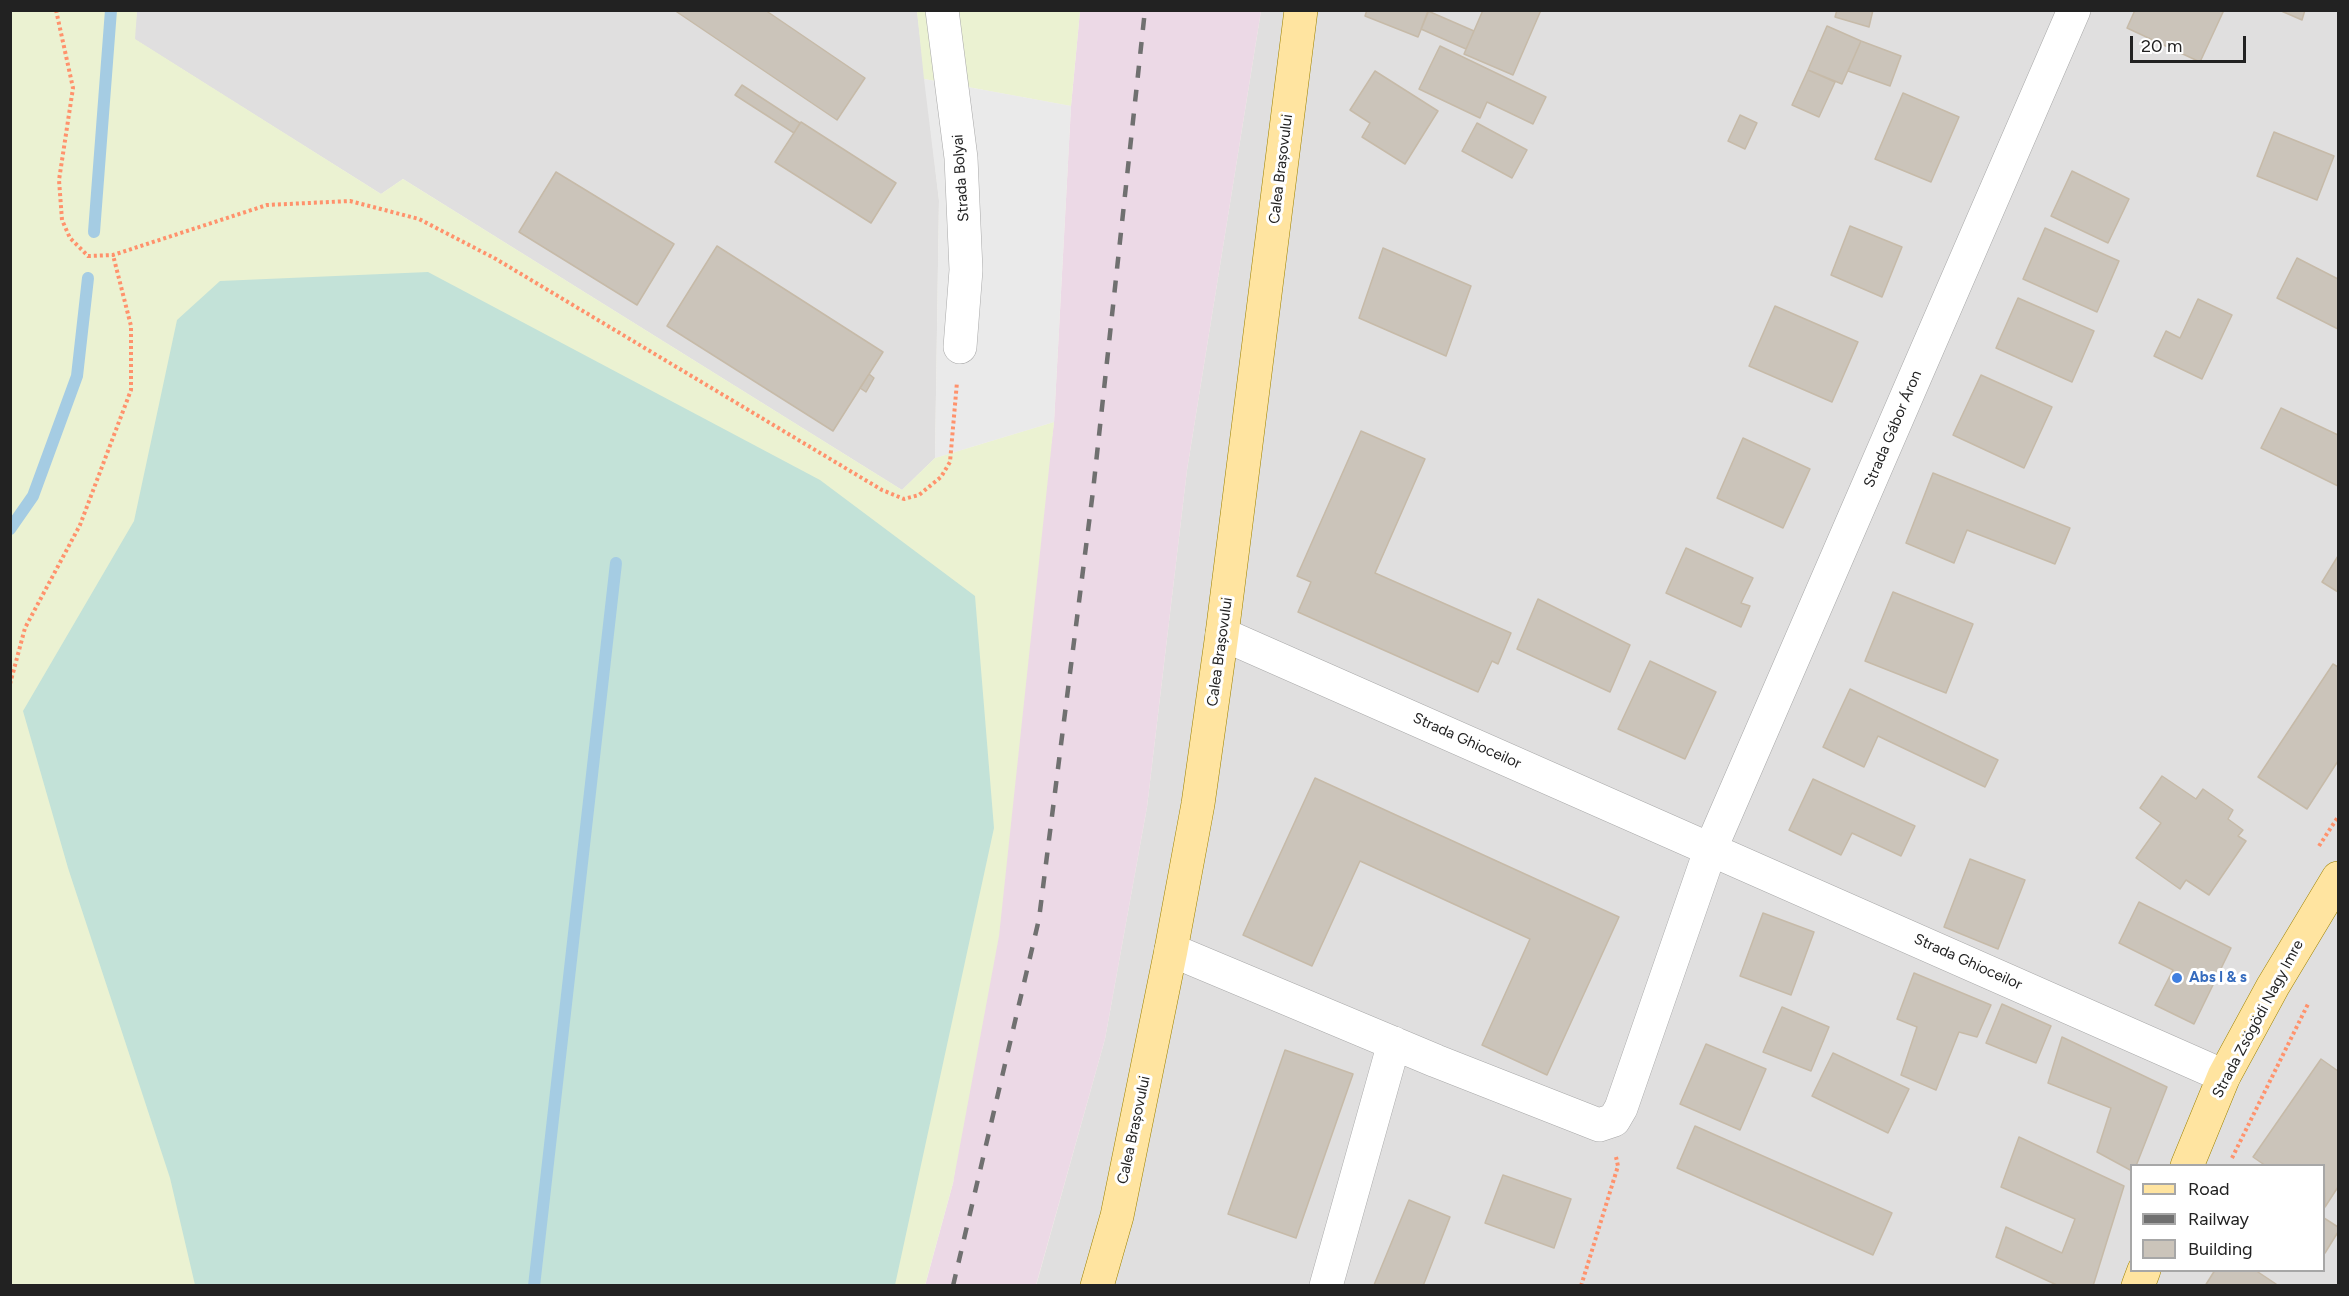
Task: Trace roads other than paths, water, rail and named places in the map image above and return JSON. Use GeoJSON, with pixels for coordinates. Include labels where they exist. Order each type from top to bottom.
{"type":"FeatureCollection","features":[{"type":"Feature","properties":{"kind":"main road","name":"Calea Brașovului"},"geometry":{"type":"LineString","coordinates":[[1097,1286],[1117,1216],[1198,804],[1222,634],[1301,10]]}},
{"type":"Feature","properties":{"kind":"main road","name":"Strada Zsögödi Nagy Imre"},"geometry":{"type":"LineString","coordinates":[[2188,1164],[2224,1076],[2273,986],[2338,878]]}},
{"type":"Feature","properties":{"kind":"street","name":"Strada Bolyai"},"geometry":{"type":"LineString","coordinates":[[942,10],[961,158],[966,270],[960,347]]}},
{"type":"Feature","properties":{"kind":"street","name":"Strada Gábor Áron"},"geometry":{"type":"LineString","coordinates":[[1711,848],[2074,10]]}},
{"type":"Feature","properties":{"kind":"street","name":"Strada Ghioceilor"},"geometry":{"type":"LineString","coordinates":[[1222,634],[2224,1076]]}},
{"type":"Feature","properties":{"kind":"street"},"geometry":{"type":"LineString","coordinates":[[1171,950],[1599,1125],[1614,1120],[1621,1108],[1711,848]]}},
{"type":"Feature","properties":{"kind":"street"},"geometry":{"type":"LineString","coordinates":[[1326,1286],[1394,1043]]}},
{"type":"Feature","properties":{"kind":"waterway"},"geometry":{"type":"LineString","coordinates":[[94,232],[111,10]]}},
{"type":"Feature","properties":{"kind":"waterway"},"geometry":{"type":"LineString","coordinates":[[10,529],[33,496],[77,376],[88,278]]}},
{"type":"Feature","properties":{"kind":"waterway"},"geometry":{"type":"LineString","coordinates":[[534,1286],[616,563]]}},
{"type":"Feature","properties":{"kind":"railway"},"geometry":{"type":"LineString","coordinates":[[953,1286],[1039,919],[1093,491],[1145,10]]}},
{"type":"Feature","properties":{"kind":"place","name":"Abs l & s"},"geometry":{"type":"Point","coordinates":[2177,978]}}]}
